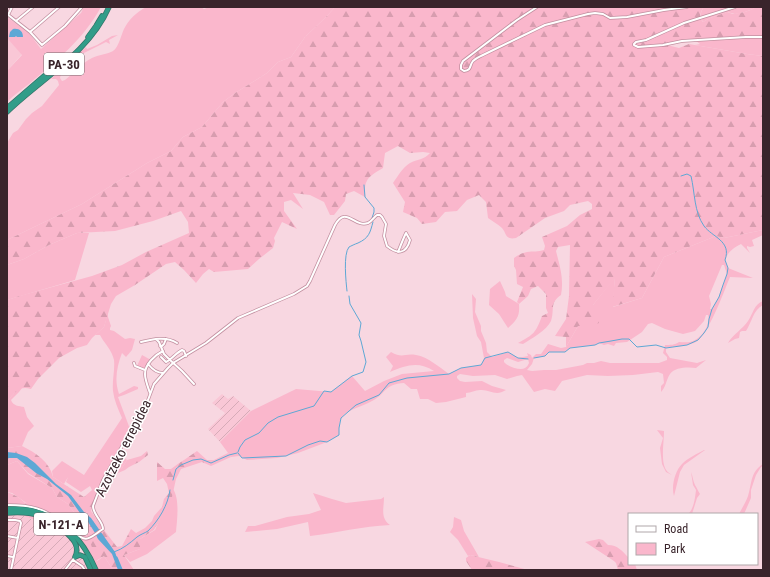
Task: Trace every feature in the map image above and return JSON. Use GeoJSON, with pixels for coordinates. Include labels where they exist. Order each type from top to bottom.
{"type":"FeatureCollection","features":[{"type":"Feature","properties":{"kind":"highway","name":"PA-30"},"geometry":{"type":"LineString","coordinates":[[7,108],[24,92],[78,48],[96,26],[108,7]]}},
{"type":"Feature","properties":{"kind":"highway","name":"PA-30"},"geometry":{"type":"LineString","coordinates":[[7,112],[82,48],[99,26],[108,7]]}},
{"type":"Feature","properties":{"kind":"highway","name":"N-121-A"},"geometry":{"type":"LineString","coordinates":[[7,509],[18,508],[30,510],[48,515],[56,520],[82,543],[88,552],[93,570]]}},
{"type":"Feature","properties":{"kind":"highway","name":"N-121-A"},"geometry":{"type":"LineString","coordinates":[[7,513],[34,513],[54,522],[66,531],[80,545],[93,570]]}},
{"type":"Feature","properties":{"kind":"highway"},"geometry":{"type":"LineString","coordinates":[[54,522],[71,538],[77,546],[77,553],[74,559]]}},
{"type":"Feature","properties":{"kind":"highway"},"geometry":{"type":"LineString","coordinates":[[74,559],[80,555],[85,557],[93,570]]}},
{"type":"Feature","properties":{"kind":"street"},"geometry":{"type":"LineString","coordinates":[[12,7],[8,15],[30,32],[42,45],[65,26],[82,7]]}},
{"type":"Feature","properties":{"kind":"street"},"geometry":{"type":"LineString","coordinates":[[16,21],[33,7]]}},
{"type":"Feature","properties":{"kind":"street"},"geometry":{"type":"LineString","coordinates":[[30,32],[59,7]]}},
{"type":"Feature","properties":{"kind":"street"},"geometry":{"type":"LineString","coordinates":[[537,7],[517,20],[463,61],[461,68],[464,71],[467,71],[474,60],[545,25],[595,13],[603,14],[610,18],[627,18],[686,7]]}},
{"type":"Feature","properties":{"kind":"street"},"geometry":{"type":"LineString","coordinates":[[735,7],[684,23],[646,40],[636,42],[634,46],[663,45],[682,41],[763,37]]}},
{"type":"Feature","properties":{"kind":"street","name":"Azotzeko errepidea"},"geometry":{"type":"LineString","coordinates":[[7,505],[28,506],[50,513],[82,538],[88,539],[92,537],[103,529],[103,526],[93,510],[99,488],[154,384],[173,363],[206,344],[238,318],[294,294],[307,286],[338,220],[348,217],[356,222],[364,224],[371,221],[377,214],[382,216],[386,224],[384,236],[387,246],[397,252]]}},
{"type":"Feature","properties":{"kind":"street"},"geometry":{"type":"LineString","coordinates":[[406,233],[410,240],[408,247],[401,252],[397,252],[406,233]]}},
{"type":"Feature","properties":{"kind":"street"},"geometry":{"type":"LineString","coordinates":[[141,342],[151,339],[166,339],[177,343]]}},
{"type":"Feature","properties":{"kind":"street"},"geometry":{"type":"LineString","coordinates":[[156,339],[170,360],[194,384]]}},
{"type":"Feature","properties":{"kind":"street"},"geometry":{"type":"LineString","coordinates":[[160,346],[164,344],[166,339]]}},
{"type":"Feature","properties":{"kind":"street"},"geometry":{"type":"LineString","coordinates":[[161,357],[166,362],[182,350],[186,356]]}},
{"type":"Feature","properties":{"kind":"street"},"geometry":{"type":"LineString","coordinates":[[150,393],[145,378],[145,370],[151,360],[163,351]]}},
{"type":"Feature","properties":{"kind":"street"},"geometry":{"type":"LineString","coordinates":[[134,363],[135,366],[145,370]]}},
{"type":"Feature","properties":{"kind":"street"},"geometry":{"type":"LineString","coordinates":[[148,364],[159,373],[163,373]]}},
{"type":"Feature","properties":{"kind":"street"},"geometry":{"type":"LineString","coordinates":[[7,520],[20,521],[21,524],[11,570]]}},
{"type":"Feature","properties":{"kind":"street"},"geometry":{"type":"LineString","coordinates":[[7,536],[18,538]]}},
{"type":"Feature","properties":{"kind":"street"},"geometry":{"type":"LineString","coordinates":[[7,556],[13,558]]}},
{"type":"Feature","properties":{"kind":"street"},"geometry":{"type":"LineString","coordinates":[[65,570],[74,559],[85,570]]}},
{"type":"Feature","properties":{"kind":"shaded area"},"geometry":{"type":"Polygon","coordinates":[[[7,38],[22,54],[7,71],[7,38]]]}},
{"type":"Feature","properties":{"kind":"shaded area"},"geometry":{"type":"Polygon","coordinates":[[[222,394],[228,399],[233,396],[251,411],[220,442],[208,429],[225,413],[212,403],[222,394]]]}},
{"type":"Feature","properties":{"kind":"shaded area"},"geometry":{"type":"Polygon","coordinates":[[[22,515],[44,524],[66,536],[80,551],[89,570],[7,570],[7,516],[22,515]]]}},
{"type":"Feature","properties":{"kind":"green space"},"geometry":{"type":"Polygon","coordinates":[[[84,7],[101,7],[78,40],[7,102],[7,71],[22,55],[7,38],[7,17],[29,33],[41,49],[81,13],[84,7]]]}},
{"type":"Feature","properties":{"kind":"green space"},"geometry":{"type":"Polygon","coordinates":[[[146,7],[201,7],[204,9],[209,7],[335,7],[305,37],[291,57],[278,62],[267,73],[223,102],[202,127],[183,137],[171,151],[147,163],[82,204],[7,240],[7,143],[13,133],[18,130],[32,113],[42,106],[59,85],[56,79],[51,79],[86,47],[87,49],[112,36],[118,35],[109,40],[110,44],[106,42],[84,53],[61,74],[60,78],[62,81],[65,80],[88,60],[113,51],[117,47],[128,22],[146,7]]]}},
{"type":"Feature","properties":{"kind":"green space"},"geometry":{"type":"Polygon","coordinates":[[[335,7],[704,7],[700,14],[703,22],[727,12],[733,14],[745,12],[753,9],[754,7],[763,7],[763,38],[727,38],[667,45],[679,48],[689,44],[763,56],[763,230],[724,238],[716,236],[664,257],[642,298],[612,307],[615,278],[593,305],[599,323],[591,326],[578,326],[566,347],[566,337],[555,336],[566,319],[569,296],[570,245],[558,247],[556,251],[561,273],[562,289],[561,295],[555,301],[551,321],[546,328],[534,337],[523,344],[518,343],[528,338],[533,333],[538,327],[542,316],[548,313],[546,308],[546,294],[538,286],[531,289],[528,296],[519,304],[517,302],[523,287],[517,284],[514,258],[525,252],[544,250],[545,246],[542,237],[567,226],[580,215],[592,209],[592,204],[588,201],[570,205],[564,211],[545,218],[516,238],[508,237],[502,228],[488,218],[486,202],[479,195],[467,200],[457,211],[445,212],[436,222],[422,224],[417,218],[403,212],[405,202],[393,183],[400,172],[407,165],[425,157],[430,153],[410,153],[398,146],[385,153],[383,168],[370,176],[366,182],[365,197],[354,191],[346,194],[345,201],[334,215],[330,215],[324,202],[310,195],[293,193],[303,209],[291,200],[284,202],[284,211],[297,229],[282,222],[274,238],[275,241],[273,248],[248,269],[214,272],[209,269],[196,283],[175,262],[166,264],[116,296],[111,304],[104,327],[87,345],[77,348],[59,358],[38,379],[31,389],[20,389],[7,401],[7,300],[92,276],[122,265],[146,252],[189,233],[188,222],[181,211],[153,221],[115,231],[77,233],[49,245],[24,259],[7,265],[7,240],[82,204],[147,163],[171,151],[183,137],[202,127],[223,102],[267,73],[278,62],[291,57],[305,37],[335,7]]]}},
{"type":"Feature","properties":{"kind":"green space"},"geometry":{"type":"Polygon","coordinates":[[[704,7],[754,7],[753,9],[745,12],[735,14],[727,12],[703,22],[701,14],[704,7]]]}},
{"type":"Feature","properties":{"kind":"green space"},"geometry":{"type":"Polygon","coordinates":[[[763,37],[763,56],[695,45],[700,44],[696,41],[763,37]]]}},
{"type":"Feature","properties":{"kind":"green space"},"geometry":{"type":"Polygon","coordinates":[[[763,230],[763,235],[752,240],[754,246],[747,246],[750,253],[741,244],[731,250],[725,260],[728,268],[753,278],[730,277],[710,323],[699,339],[691,344],[666,348],[666,352],[670,358],[697,363],[706,360],[696,368],[682,368],[672,372],[661,392],[661,386],[664,383],[663,374],[658,372],[633,375],[587,375],[562,381],[555,391],[545,389],[534,392],[522,375],[507,379],[495,375],[473,376],[460,374],[457,378],[460,381],[482,381],[506,390],[496,393],[478,390],[466,393],[466,397],[436,403],[428,399],[420,399],[417,389],[411,389],[404,383],[393,385],[369,403],[345,414],[340,421],[339,435],[327,442],[298,453],[277,458],[247,460],[239,456],[231,457],[220,442],[251,411],[296,389],[331,392],[352,376],[365,391],[402,374],[434,371],[423,366],[412,365],[390,372],[393,366],[386,357],[391,352],[398,355],[420,356],[449,374],[461,368],[481,365],[484,358],[481,342],[477,336],[473,318],[472,294],[476,299],[475,312],[481,326],[487,352],[492,357],[508,352],[518,358],[528,356],[527,353],[531,355],[532,358],[536,354],[541,354],[548,344],[561,348],[566,347],[578,326],[591,326],[593,305],[615,277],[613,307],[642,298],[664,257],[716,236],[724,238],[763,230]],[[722,265],[709,296],[711,304],[710,309],[712,309],[718,299],[727,274],[724,265],[722,265]],[[706,315],[704,321],[695,331],[683,334],[665,329],[652,323],[648,324],[642,332],[627,342],[616,343],[614,346],[599,343],[595,345],[570,348],[565,352],[549,352],[545,356],[534,358],[532,364],[527,370],[556,370],[601,361],[610,363],[659,363],[667,360],[667,357],[663,353],[665,345],[679,342],[690,342],[700,337],[707,326],[709,319],[708,315],[706,315]],[[507,358],[504,362],[508,365],[520,369],[526,368],[529,363],[528,359],[518,362],[507,358]]]}},
{"type":"Feature","properties":{"kind":"green space"},"geometry":{"type":"Polygon","coordinates":[[[77,233],[89,233],[75,280],[7,300],[7,265],[24,259],[49,245],[77,233]]]}},
{"type":"Feature","properties":{"kind":"green space"},"geometry":{"type":"Polygon","coordinates":[[[500,281],[506,296],[519,304],[517,318],[508,328],[499,314],[489,305],[490,289],[500,281]]]}},
{"type":"Feature","properties":{"kind":"green space"},"geometry":{"type":"Polygon","coordinates":[[[763,301],[763,305],[755,313],[746,331],[740,332],[739,338],[728,343],[746,324],[758,304],[763,301]]]}},
{"type":"Feature","properties":{"kind":"green space"},"geometry":{"type":"Polygon","coordinates":[[[108,312],[111,326],[110,330],[114,331],[125,339],[135,339],[132,350],[126,357],[122,353],[116,378],[117,389],[119,394],[134,386],[138,387],[138,389],[118,397],[130,429],[128,432],[129,435],[119,453],[127,460],[122,468],[111,474],[96,490],[92,490],[90,486],[81,492],[66,482],[68,477],[64,484],[53,477],[52,471],[62,461],[84,475],[122,418],[115,401],[113,391],[113,356],[100,335],[95,335],[104,327],[108,312]]]}},
{"type":"Feature","properties":{"kind":"green space"},"geometry":{"type":"Polygon","coordinates":[[[142,355],[151,360],[145,369],[137,366],[142,355]]]}},
{"type":"Feature","properties":{"kind":"green space"},"geometry":{"type":"Polygon","coordinates":[[[19,388],[22,388],[11,400],[15,405],[24,407],[27,417],[34,426],[28,432],[22,446],[7,448],[7,401],[19,388]]]}},
{"type":"Feature","properties":{"kind":"green space"},"geometry":{"type":"Polygon","coordinates":[[[657,430],[664,431],[664,464],[666,470],[672,475],[666,472],[662,464],[660,448],[663,438],[657,430]]]}},
{"type":"Feature","properties":{"kind":"green space"},"geometry":{"type":"Polygon","coordinates":[[[22,446],[45,462],[53,477],[84,497],[92,490],[96,490],[111,474],[122,468],[127,460],[141,456],[147,451],[148,455],[139,462],[118,473],[111,483],[94,499],[91,511],[117,547],[122,546],[131,529],[136,533],[145,528],[152,521],[154,516],[162,507],[164,499],[169,493],[167,484],[163,478],[157,481],[157,462],[165,469],[171,469],[197,451],[207,460],[214,460],[228,453],[231,457],[211,466],[202,462],[181,469],[176,479],[172,497],[154,530],[140,539],[140,549],[124,555],[134,570],[113,570],[104,556],[96,561],[90,541],[93,538],[91,533],[68,504],[57,497],[52,488],[28,473],[17,461],[7,465],[7,448],[22,446]]]}},
{"type":"Feature","properties":{"kind":"green space"},"geometry":{"type":"Polygon","coordinates":[[[704,450],[684,465],[680,472],[674,496],[673,483],[680,467],[687,460],[704,450]]]}},
{"type":"Feature","properties":{"kind":"green space"},"geometry":{"type":"Polygon","coordinates":[[[17,461],[28,474],[52,488],[57,497],[68,504],[91,533],[97,561],[104,556],[113,570],[96,570],[75,536],[50,513],[28,506],[25,502],[12,493],[7,492],[7,465],[17,461]]]}},
{"type":"Feature","properties":{"kind":"green space"},"geometry":{"type":"Polygon","coordinates":[[[763,464],[756,475],[751,490],[751,498],[744,513],[740,513],[748,496],[752,478],[759,467],[763,464]]]}},
{"type":"Feature","properties":{"kind":"green space"},"geometry":{"type":"Polygon","coordinates":[[[691,472],[694,483],[700,494],[697,498],[692,513],[689,513],[695,500],[696,490],[693,485],[691,472]]]}},
{"type":"Feature","properties":{"kind":"green space"},"geometry":{"type":"Polygon","coordinates":[[[173,489],[177,498],[176,532],[147,554],[130,562],[124,555],[140,549],[140,539],[155,530],[173,489]]]}},
{"type":"Feature","properties":{"kind":"green space"},"geometry":{"type":"Polygon","coordinates":[[[7,492],[18,497],[27,505],[7,505],[7,492]]]}},
{"type":"Feature","properties":{"kind":"green space"},"geometry":{"type":"Polygon","coordinates":[[[313,493],[346,503],[381,499],[384,497],[384,516],[390,525],[310,536],[308,522],[277,529],[245,532],[248,526],[255,526],[287,517],[309,514],[321,510],[313,493]]]}},
{"type":"Feature","properties":{"kind":"green space"},"geometry":{"type":"Polygon","coordinates":[[[15,512],[40,517],[54,525],[66,536],[44,524],[22,515],[7,516],[7,514],[15,512]]]}},
{"type":"Feature","properties":{"kind":"green space"},"geometry":{"type":"Polygon","coordinates":[[[454,517],[461,520],[464,531],[479,557],[468,556],[458,540],[450,532],[453,527],[454,517]]]}},
{"type":"Feature","properties":{"kind":"green space"},"geometry":{"type":"Polygon","coordinates":[[[599,539],[603,540],[608,545],[615,546],[628,557],[628,565],[635,565],[637,570],[618,570],[614,561],[585,542],[599,539]]]}},
{"type":"Feature","properties":{"kind":"green space"},"geometry":{"type":"Polygon","coordinates":[[[470,555],[528,570],[472,570],[466,561],[466,558],[470,555]]]}},
{"type":"Feature","properties":{"kind":"water"},"geometry":{"type":"Polygon","coordinates":[[[13,29],[20,30],[23,37],[9,37],[10,32],[13,29]]]}},
{"type":"Feature","properties":{"kind":"water"},"geometry":{"type":"Polygon","coordinates":[[[7,452],[16,453],[27,457],[56,484],[71,495],[84,512],[91,518],[115,552],[121,570],[118,570],[112,554],[98,539],[85,517],[80,513],[68,496],[17,458],[7,459],[7,452]]]}},
{"type":"Feature","properties":{"kind":"waterway"},"geometry":{"type":"LineString","coordinates":[[534,358],[545,356],[549,352],[565,352],[570,348],[595,345],[622,339],[629,339],[637,347],[656,345],[666,348],[687,345],[698,340],[704,333],[708,327],[712,309],[719,297],[727,274],[728,268],[725,260],[726,248],[720,240],[707,230],[698,215],[691,176],[687,174],[681,176]]}},
{"type":"Feature","properties":{"kind":"waterway"},"geometry":{"type":"LineString","coordinates":[[364,185],[365,197],[374,208],[372,218]]}},
{"type":"Feature","properties":{"kind":"waterway"},"geometry":{"type":"LineString","coordinates":[[347,291],[345,268],[347,251],[349,247],[367,237],[373,222]]}},
{"type":"Feature","properties":{"kind":"waterway"},"geometry":{"type":"LineString","coordinates":[[238,452],[245,440],[259,433],[268,423],[278,417],[314,406],[324,391],[331,392],[352,376],[363,372],[366,362],[359,335],[361,323],[350,304],[349,296]]}},
{"type":"Feature","properties":{"kind":"waterway"},"geometry":{"type":"LineString","coordinates":[[238,453],[242,458],[286,456],[308,445],[320,441],[327,442],[339,435],[341,418],[356,405],[379,395],[389,383],[407,378],[449,374],[461,368],[481,365],[485,358],[508,352],[518,358],[528,359]]}},
{"type":"Feature","properties":{"kind":"waterway"},"geometry":{"type":"LineString","coordinates":[[173,480],[176,469],[181,465],[193,460],[201,459],[211,463],[237,453]]}},
{"type":"Feature","properties":{"kind":"waterway"},"geometry":{"type":"LineString","coordinates":[[114,552],[126,546],[152,527],[165,507],[170,490]]}},
{"type":"Feature","properties":{"kind":"waterway"},"geometry":{"type":"LineString","coordinates":[[116,558],[121,570]]}}]}
